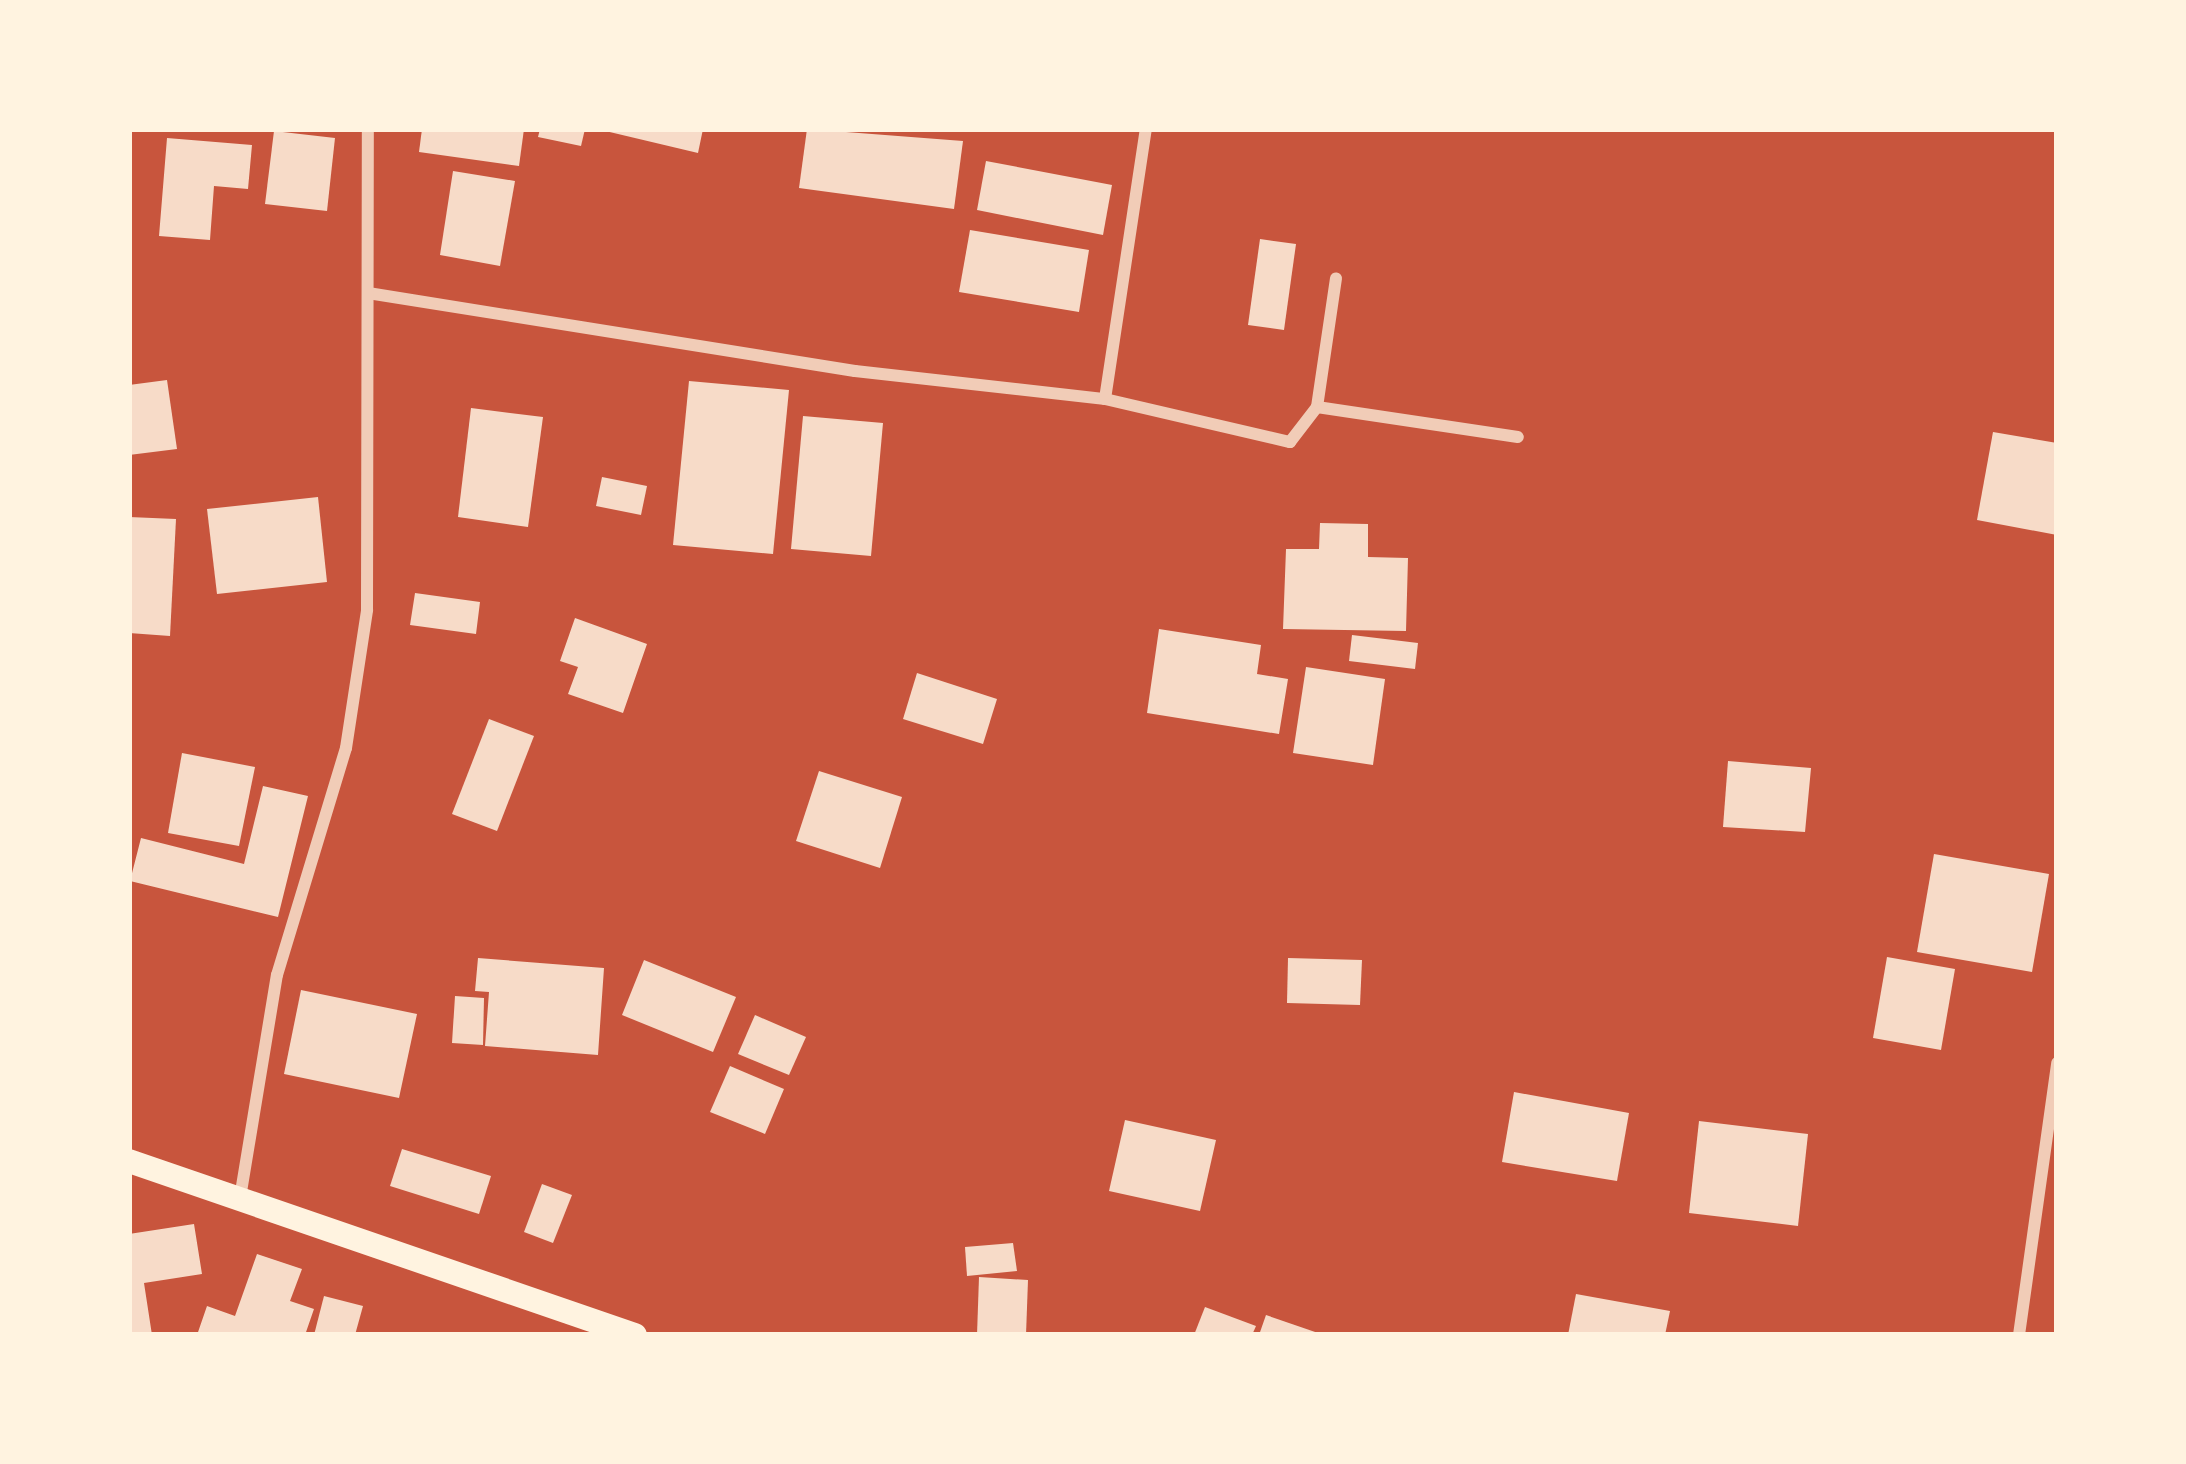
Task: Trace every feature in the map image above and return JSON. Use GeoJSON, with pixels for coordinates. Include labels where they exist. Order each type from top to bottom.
{"type":"FeatureCollection","features":[{"type":"Feature","properties":{"kind":"main road"},"geometry":{"type":"LineString","coordinates":[[129,1161],[634,1335]]}},
{"type":"Feature","properties":{"kind":"street"},"geometry":{"type":"LineString","coordinates":[[240,1198],[277,975],[346,748],[367,610],[368,129]]}},
{"type":"Feature","properties":{"kind":"street"},"geometry":{"type":"LineString","coordinates":[[1105,399],[1146,129]]}},
{"type":"Feature","properties":{"kind":"street"},"geometry":{"type":"LineString","coordinates":[[368,293],[856,371],[1105,399],[1290,442],[1317,407],[1336,278]]}},
{"type":"Feature","properties":{"kind":"street"},"geometry":{"type":"LineString","coordinates":[[1317,407],[1518,437]]}},
{"type":"Feature","properties":{"kind":"street"},"geometry":{"type":"LineString","coordinates":[[2019,1335],[2057,1064]]}},
{"type":"Feature","properties":{"kind":"building"},"geometry":{"type":"Polygon","coordinates":[[[422,129],[524,129],[519,166],[419,152],[422,129]]]}},
{"type":"Feature","properties":{"kind":"building"},"geometry":{"type":"Polygon","coordinates":[[[540,129],[585,129],[581,146],[538,137],[540,129]]]}},
{"type":"Feature","properties":{"kind":"building"},"geometry":{"type":"Polygon","coordinates":[[[597,129],[703,129],[698,153],[597,129]]]}},
{"type":"Feature","properties":{"kind":"building"},"geometry":{"type":"Polygon","coordinates":[[[807,129],[963,141],[954,209],[799,188],[807,129]]]}},
{"type":"Feature","properties":{"kind":"building"},"geometry":{"type":"Polygon","coordinates":[[[274,131],[335,138],[327,211],[265,204],[274,131]]]}},
{"type":"Feature","properties":{"kind":"building"},"geometry":{"type":"Polygon","coordinates":[[[167,138],[252,145],[248,189],[214,186],[210,240],[159,236],[167,138]]]}},
{"type":"Feature","properties":{"kind":"building"},"geometry":{"type":"Polygon","coordinates":[[[986,161],[1112,185],[1103,235],[977,210],[986,161]]]}},
{"type":"Feature","properties":{"kind":"building"},"geometry":{"type":"Polygon","coordinates":[[[453,171],[515,181],[500,266],[440,255],[453,171]]]}},
{"type":"Feature","properties":{"kind":"building"},"geometry":{"type":"Polygon","coordinates":[[[970,230],[1089,250],[1079,312],[959,292],[970,230]]]}},
{"type":"Feature","properties":{"kind":"building"},"geometry":{"type":"Polygon","coordinates":[[[1260,239],[1296,244],[1284,330],[1248,325],[1260,239]]]}},
{"type":"Feature","properties":{"kind":"building"},"geometry":{"type":"Polygon","coordinates":[[[167,380],[177,449],[129,455],[129,385],[167,380]]]}},
{"type":"Feature","properties":{"kind":"building"},"geometry":{"type":"Polygon","coordinates":[[[689,381],[789,390],[773,554],[673,545],[689,381]]]}},
{"type":"Feature","properties":{"kind":"building"},"geometry":{"type":"Polygon","coordinates":[[[471,408],[543,417],[528,527],[458,517],[471,408]]]}},
{"type":"Feature","properties":{"kind":"building"},"geometry":{"type":"Polygon","coordinates":[[[803,416],[883,423],[871,556],[791,549],[803,416]]]}},
{"type":"Feature","properties":{"kind":"building"},"geometry":{"type":"Polygon","coordinates":[[[1993,432],[2057,443],[2057,535],[1977,520],[1993,432]]]}},
{"type":"Feature","properties":{"kind":"building"},"geometry":{"type":"Polygon","coordinates":[[[602,477],[647,486],[641,515],[596,506],[602,477]]]}},
{"type":"Feature","properties":{"kind":"building"},"geometry":{"type":"Polygon","coordinates":[[[318,497],[327,582],[217,594],[207,509],[318,497]]]}},
{"type":"Feature","properties":{"kind":"building"},"geometry":{"type":"Polygon","coordinates":[[[129,517],[176,519],[170,636],[129,633],[129,517]]]}},
{"type":"Feature","properties":{"kind":"building"},"geometry":{"type":"Polygon","coordinates":[[[1320,523],[1368,524],[1368,557],[1408,558],[1406,631],[1283,629],[1286,549],[1319,549],[1320,523]]]}},
{"type":"Feature","properties":{"kind":"building"},"geometry":{"type":"Polygon","coordinates":[[[415,593],[480,602],[476,634],[410,625],[415,593]]]}},
{"type":"Feature","properties":{"kind":"building"},"geometry":{"type":"Polygon","coordinates":[[[575,618],[647,644],[623,713],[568,694],[578,667],[560,661],[575,618]]]}},
{"type":"Feature","properties":{"kind":"building"},"geometry":{"type":"Polygon","coordinates":[[[1159,629],[1261,645],[1257,674],[1288,679],[1279,734],[1147,713],[1159,629]]]}},
{"type":"Feature","properties":{"kind":"building"},"geometry":{"type":"Polygon","coordinates":[[[1352,635],[1418,643],[1415,669],[1349,661],[1352,635]]]}},
{"type":"Feature","properties":{"kind":"building"},"geometry":{"type":"Polygon","coordinates":[[[1306,667],[1385,679],[1373,765],[1293,753],[1306,667]]]}},
{"type":"Feature","properties":{"kind":"building"},"geometry":{"type":"Polygon","coordinates":[[[917,673],[997,699],[983,744],[903,719],[917,673]]]}},
{"type":"Feature","properties":{"kind":"building"},"geometry":{"type":"Polygon","coordinates":[[[489,719],[534,736],[497,831],[452,814],[489,719]]]}},
{"type":"Feature","properties":{"kind":"building"},"geometry":{"type":"Polygon","coordinates":[[[182,753],[255,767],[239,846],[168,833],[182,753]]]}},
{"type":"Feature","properties":{"kind":"building"},"geometry":{"type":"Polygon","coordinates":[[[1728,761],[1811,768],[1805,832],[1723,827],[1728,761]]]}},
{"type":"Feature","properties":{"kind":"building"},"geometry":{"type":"Polygon","coordinates":[[[819,771],[902,797],[880,868],[796,841],[819,771]]]}},
{"type":"Feature","properties":{"kind":"building"},"geometry":{"type":"Polygon","coordinates":[[[263,786],[308,796],[278,917],[130,881],[141,838],[244,864],[263,786]]]}},
{"type":"Feature","properties":{"kind":"building"},"geometry":{"type":"Polygon","coordinates":[[[1934,854],[2049,874],[2032,972],[1917,952],[1934,854]]]}},
{"type":"Feature","properties":{"kind":"building"},"geometry":{"type":"Polygon","coordinates":[[[1887,957],[1955,969],[1941,1050],[1873,1038],[1887,957]]]}},
{"type":"Feature","properties":{"kind":"building"},"geometry":{"type":"Polygon","coordinates":[[[478,958],[604,968],[598,1055],[485,1046],[489,992],[475,991],[478,958]]]}},
{"type":"Feature","properties":{"kind":"building"},"geometry":{"type":"Polygon","coordinates":[[[1288,958],[1362,960],[1360,1005],[1287,1003],[1288,958]]]}},
{"type":"Feature","properties":{"kind":"building"},"geometry":{"type":"Polygon","coordinates":[[[644,960],[736,997],[713,1052],[622,1015],[644,960]]]}},
{"type":"Feature","properties":{"kind":"building"},"geometry":{"type":"Polygon","coordinates":[[[301,990],[417,1014],[399,1098],[284,1074],[301,990]]]}},
{"type":"Feature","properties":{"kind":"building"},"geometry":{"type":"Polygon","coordinates":[[[455,996],[484,998],[483,1045],[452,1043],[455,996]]]}},
{"type":"Feature","properties":{"kind":"building"},"geometry":{"type":"Polygon","coordinates":[[[755,1015],[806,1037],[789,1075],[738,1054],[755,1015]]]}},
{"type":"Feature","properties":{"kind":"building"},"geometry":{"type":"Polygon","coordinates":[[[730,1066],[784,1089],[765,1134],[710,1112],[730,1066]]]}},
{"type":"Feature","properties":{"kind":"building"},"geometry":{"type":"Polygon","coordinates":[[[1514,1092],[1629,1113],[1617,1181],[1502,1162],[1514,1092]]]}},
{"type":"Feature","properties":{"kind":"building"},"geometry":{"type":"Polygon","coordinates":[[[1125,1120],[1216,1140],[1200,1211],[1109,1191],[1125,1120]]]}},
{"type":"Feature","properties":{"kind":"building"},"geometry":{"type":"Polygon","coordinates":[[[1699,1121],[1808,1134],[1798,1226],[1689,1213],[1699,1121]]]}},
{"type":"Feature","properties":{"kind":"building"},"geometry":{"type":"Polygon","coordinates":[[[402,1149],[491,1176],[479,1214],[390,1186],[402,1149]]]}},
{"type":"Feature","properties":{"kind":"building"},"geometry":{"type":"Polygon","coordinates":[[[542,1184],[572,1195],[553,1243],[524,1232],[542,1184]]]}},
{"type":"Feature","properties":{"kind":"building"},"geometry":{"type":"Polygon","coordinates":[[[194,1224],[202,1274],[144,1283],[152,1335],[129,1335],[129,1234],[194,1224]]]}},
{"type":"Feature","properties":{"kind":"building"},"geometry":{"type":"Polygon","coordinates":[[[1013,1243],[1017,1271],[967,1276],[965,1247],[1013,1243]]]}},
{"type":"Feature","properties":{"kind":"building"},"geometry":{"type":"Polygon","coordinates":[[[257,1254],[302,1269],[290,1301],[314,1309],[305,1335],[197,1335],[207,1306],[235,1316],[257,1254]]]}},
{"type":"Feature","properties":{"kind":"building"},"geometry":{"type":"Polygon","coordinates":[[[979,1277],[1028,1280],[1026,1335],[977,1335],[979,1277]]]}},
{"type":"Feature","properties":{"kind":"building"},"geometry":{"type":"Polygon","coordinates":[[[1576,1294],[1670,1311],[1665,1335],[1568,1335],[1576,1294]]]}},
{"type":"Feature","properties":{"kind":"building"},"geometry":{"type":"Polygon","coordinates":[[[324,1296],[363,1306],[355,1335],[314,1335],[324,1296]]]}},
{"type":"Feature","properties":{"kind":"building"},"geometry":{"type":"Polygon","coordinates":[[[1205,1307],[1256,1326],[1252,1335],[1194,1335],[1205,1307]]]}},
{"type":"Feature","properties":{"kind":"building"},"geometry":{"type":"Polygon","coordinates":[[[1266,1315],[1321,1334],[1321,1335],[1259,1335],[1266,1315]]]}}]}
